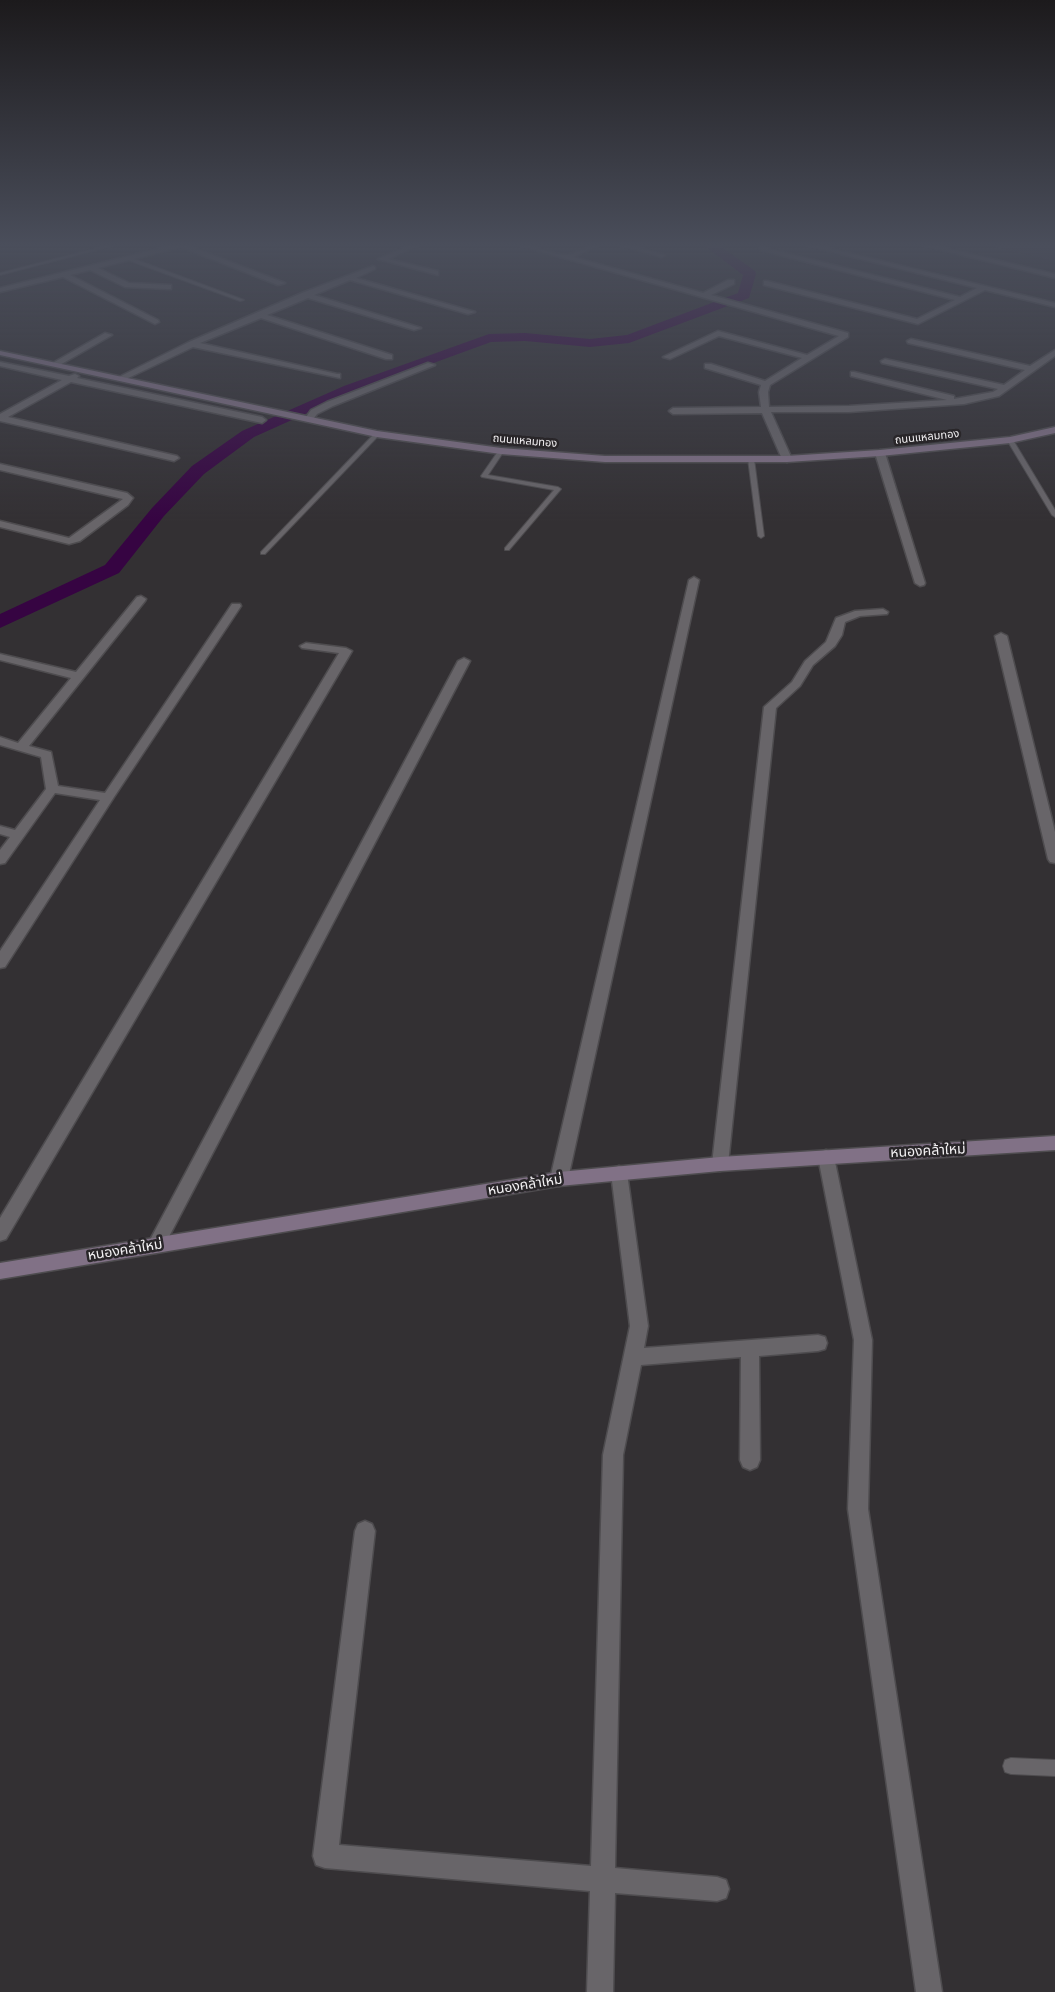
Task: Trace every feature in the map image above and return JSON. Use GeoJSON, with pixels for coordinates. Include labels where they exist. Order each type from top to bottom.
{"type":"FeatureCollection","features":[{"type":"Feature","properties":{"kind":"main road","name":"ถนนแหลมทอง"},"geometry":{"type":"LineString","coordinates":[[0,353],[377,434],[500,451],[605,459],[787,459],[880,453],[1010,440],[1055,430]]}},
{"type":"Feature","properties":{"kind":"main road","name":"หนองคล้าใหม่"},"geometry":{"type":"LineString","coordinates":[[0,1271],[559,1179],[720,1164],[1055,1144]]}},
{"type":"Feature","properties":{"kind":"street"},"geometry":{"type":"LineString","coordinates":[[55,364],[106,336]]}},
{"type":"Feature","properties":{"kind":"street"},"geometry":{"type":"LineString","coordinates":[[121,378],[211,336]]}},
{"type":"Feature","properties":{"kind":"street"},"geometry":{"type":"LineString","coordinates":[[324,336],[389,357]]}},
{"type":"Feature","properties":{"kind":"street"},"geometry":{"type":"LineString","coordinates":[[667,357],[710,336]]}},
{"type":"Feature","properties":{"kind":"street"},"geometry":{"type":"LineString","coordinates":[[732,336],[810,358]]}},
{"type":"Feature","properties":{"kind":"street"},"geometry":{"type":"LineString","coordinates":[[787,459],[762,396],[766,384],[842,336]]}},
{"type":"Feature","properties":{"kind":"street"},"geometry":{"type":"LineString","coordinates":[[911,341],[1033,369]]}},
{"type":"Feature","properties":{"kind":"street"},"geometry":{"type":"LineString","coordinates":[[192,344],[337,376]]}},
{"type":"Feature","properties":{"kind":"street"},"geometry":{"type":"LineString","coordinates":[[672,411],[850,409],[964,401],[996,394],[1055,352]]}},
{"type":"Feature","properties":{"kind":"street"},"geometry":{"type":"LineString","coordinates":[[885,361],[1007,388]]}},
{"type":"Feature","properties":{"kind":"street"},"geometry":{"type":"LineString","coordinates":[[0,364],[262,420]]}},
{"type":"Feature","properties":{"kind":"street"},"geometry":{"type":"LineString","coordinates":[[308,420],[314,412],[330,404],[431,365]]}},
{"type":"Feature","properties":{"kind":"street"},"geometry":{"type":"LineString","coordinates":[[708,366],[766,384]]}},
{"type":"Feature","properties":{"kind":"street"},"geometry":{"type":"LineString","coordinates":[[0,418],[85,370]]}},
{"type":"Feature","properties":{"kind":"street"},"geometry":{"type":"LineString","coordinates":[[854,374],[964,401]]}},
{"type":"Feature","properties":{"kind":"street"},"geometry":{"type":"LineString","coordinates":[[0,418],[174,458]]}},
{"type":"Feature","properties":{"kind":"street"},"geometry":{"type":"LineString","coordinates":[[880,453],[920,584]]}},
{"type":"Feature","properties":{"kind":"street"},"geometry":{"type":"LineString","coordinates":[[0,468],[124,495],[128,498],[125,503],[76,539],[69,540],[0,524]]}},
{"type":"Feature","properties":{"kind":"street"},"geometry":{"type":"LineString","coordinates":[[559,1179],[694,580]]}},
{"type":"Feature","properties":{"kind":"street"},"geometry":{"type":"LineString","coordinates":[[21,747],[141,599]]}},
{"type":"Feature","properties":{"kind":"street"},"geometry":{"type":"LineString","coordinates":[[0,963],[236,606]]}},
{"type":"Feature","properties":{"kind":"street"},"geometry":{"type":"LineString","coordinates":[[720,1164],[770,707],[796,684],[809,663],[831,644],[836,635],[840,620],[850,614],[883,612]]}},
{"type":"Feature","properties":{"kind":"street"},"geometry":{"type":"LineString","coordinates":[[1001,636],[1055,859]]}},
{"type":"Feature","properties":{"kind":"street"},"geometry":{"type":"LineString","coordinates":[[0,1234],[346,651],[306,646]]}},
{"type":"Feature","properties":{"kind":"street"},"geometry":{"type":"LineString","coordinates":[[0,657],[78,676]]}},
{"type":"Feature","properties":{"kind":"street"},"geometry":{"type":"LineString","coordinates":[[156,1245],[464,661]]}},
{"type":"Feature","properties":{"kind":"street"},"geometry":{"type":"LineString","coordinates":[[0,741],[47,754],[52,789],[0,860]]}},
{"type":"Feature","properties":{"kind":"street"},"geometry":{"type":"LineString","coordinates":[[52,789],[108,797]]}},
{"type":"Feature","properties":{"kind":"street"},"geometry":{"type":"LineString","coordinates":[[0,830],[18,835]]}},
{"type":"Feature","properties":{"kind":"street"},"geometry":{"type":"LineString","coordinates":[[826,1157],[863,1340],[858,1509],[929,1992]]}},
{"type":"Feature","properties":{"kind":"street"},"geometry":{"type":"LineString","coordinates":[[600,1992],[613,1455],[640,1326],[619,1173]]}},
{"type":"Feature","properties":{"kind":"street"},"geometry":{"type":"LineString","coordinates":[[633,1357],[818,1343]]}},
{"type":"Feature","properties":{"kind":"street"},"geometry":{"type":"LineString","coordinates":[[750,1348],[750,1460]]}},
{"type":"Feature","properties":{"kind":"street"},"geometry":{"type":"LineString","coordinates":[[365,1531],[325,1856],[717,1889]]}},
{"type":"Feature","properties":{"kind":"lane"},"geometry":{"type":"LineString","coordinates":[[263,553],[377,434]]}},
{"type":"Feature","properties":{"kind":"lane"},"geometry":{"type":"LineString","coordinates":[[1010,440],[1055,515]]}},
{"type":"Feature","properties":{"kind":"lane"},"geometry":{"type":"LineString","coordinates":[[500,451],[484,476],[558,489],[507,549]]}},
{"type":"Feature","properties":{"kind":"lane"},"geometry":{"type":"LineString","coordinates":[[751,459],[761,536]]}},
{"type":"Feature","properties":{"kind":"lane"},"geometry":{"type":"LineString","coordinates":[[1011,1766],[1055,1768]]}},
{"type":"Feature","properties":{"kind":"waterway"},"geometry":{"type":"LineString","coordinates":[[0,622],[112,569],[158,512],[198,470],[248,434],[349,389],[489,338],[525,337],[590,343],[629,339],[637,336]]}}]}
